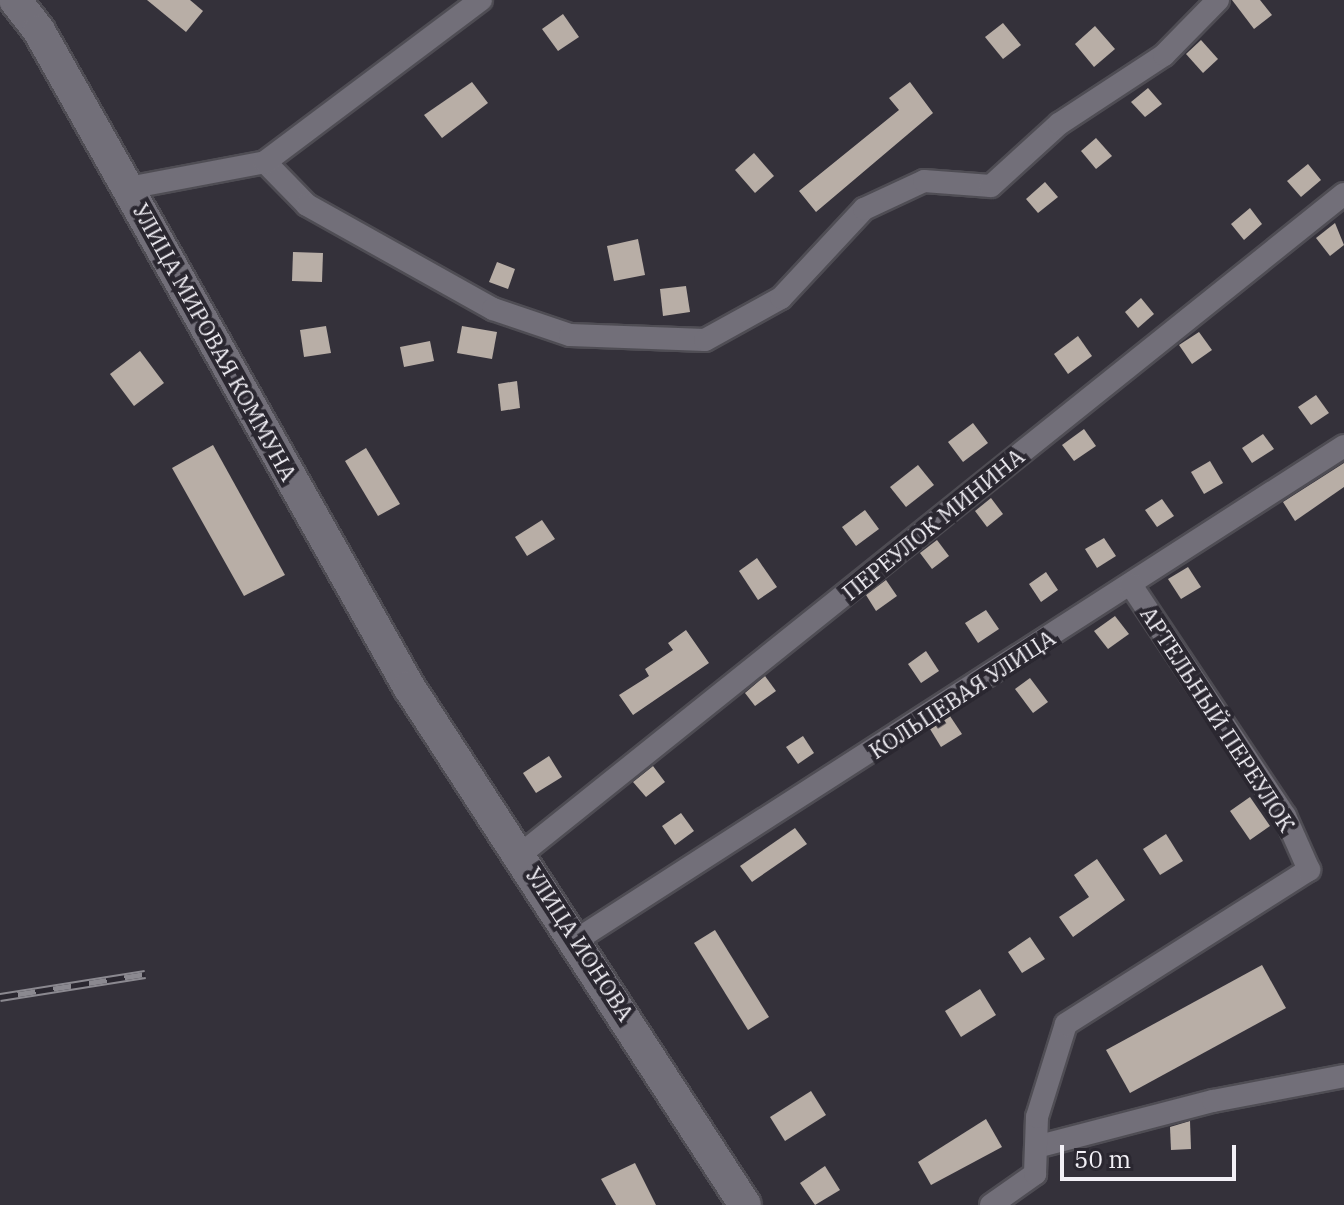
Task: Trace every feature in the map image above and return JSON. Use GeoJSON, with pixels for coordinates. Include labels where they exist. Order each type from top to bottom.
{"type":"FeatureCollection","features":[{"type":"Feature","properties":{"kind":"main road","name":"УЛИЦА МИРОВАЯ КОММУНА"},"geometry":{"type":"LineString","coordinates":[[15,0],[128,188],[409,687]]}},
{"type":"Feature","properties":{"kind":"main road","name":"УЛИЦА ИОНОВА"},"geometry":{"type":"LineString","coordinates":[[409,687],[578,939],[745,1205]]}},
{"type":"Feature","properties":{"kind":"street"},"geometry":{"type":"LineString","coordinates":[[128,188],[265,162],[481,0]]}},
{"type":"Feature","properties":{"kind":"street"},"geometry":{"type":"LineString","coordinates":[[265,162],[307,205],[493,309],[570,335],[705,340],[781,298],[864,209],[924,181],[991,186],[1059,124],[1164,55],[1218,0]]}},
{"type":"Feature","properties":{"kind":"street","name":"ПЕРЕУЛОК МИНИНА"},"geometry":{"type":"LineString","coordinates":[[521,854],[1344,194]]}},
{"type":"Feature","properties":{"kind":"street","name":"КОЛЬЦЕВАЯ УЛИЦА"},"geometry":{"type":"LineString","coordinates":[[578,939],[1344,446]]}},
{"type":"Feature","properties":{"kind":"street","name":"АРТЕЛЬНЫЙ ПЕРЕУЛОК"},"geometry":{"type":"LineString","coordinates":[[991,1205],[1035,1174],[1037,1117],[1066,1024],[1309,870],[1285,816],[1131,585]]}},
{"type":"Feature","properties":{"kind":"street"},"geometry":{"type":"LineString","coordinates":[[1036,1147],[1213,1101],[1344,1076]]}},
{"type":"Feature","properties":{"kind":"building"},"geometry":{"type":"Polygon","coordinates":[[[147,0],[190,0],[203,11],[186,32],[147,0]]]}},
{"type":"Feature","properties":{"kind":"building"},"geometry":{"type":"Polygon","coordinates":[[[1232,0],[1260,0],[1272,15],[1254,29],[1232,0]]]}},
{"type":"Feature","properties":{"kind":"building"},"geometry":{"type":"Polygon","coordinates":[[[563,14],[579,37],[558,51],[542,29],[563,14]]]}},
{"type":"Feature","properties":{"kind":"building"},"geometry":{"type":"Polygon","coordinates":[[[1003,23],[1021,45],[1003,59],[985,37],[1003,23]]]}},
{"type":"Feature","properties":{"kind":"building"},"geometry":{"type":"Polygon","coordinates":[[[1095,26],[1115,49],[1094,67],[1075,44],[1095,26]]]}},
{"type":"Feature","properties":{"kind":"building"},"geometry":{"type":"Polygon","coordinates":[[[1201,40],[1218,59],[1203,73],[1186,54],[1201,40]]]}},
{"type":"Feature","properties":{"kind":"building"},"geometry":{"type":"Polygon","coordinates":[[[472,82],[488,103],[442,138],[424,115],[472,82]]]}},
{"type":"Feature","properties":{"kind":"building"},"geometry":{"type":"Polygon","coordinates":[[[910,82],[933,113],[816,212],[799,191],[899,110],[889,98],[910,82]]]}},
{"type":"Feature","properties":{"kind":"building"},"geometry":{"type":"Polygon","coordinates":[[[1148,88],[1162,104],[1145,117],[1131,102],[1148,88]]]}},
{"type":"Feature","properties":{"kind":"building"},"geometry":{"type":"Polygon","coordinates":[[[1096,138],[1112,156],[1096,169],[1081,151],[1096,138]]]}},
{"type":"Feature","properties":{"kind":"building"},"geometry":{"type":"Polygon","coordinates":[[[754,153],[774,176],[755,193],[735,170],[754,153]]]}},
{"type":"Feature","properties":{"kind":"building"},"geometry":{"type":"Polygon","coordinates":[[[1308,164],[1321,180],[1301,197],[1287,181],[1308,164]]]}},
{"type":"Feature","properties":{"kind":"building"},"geometry":{"type":"Polygon","coordinates":[[[1045,182],[1058,197],[1038,213],[1026,199],[1045,182]]]}},
{"type":"Feature","properties":{"kind":"building"},"geometry":{"type":"Polygon","coordinates":[[[1250,208],[1262,224],[1244,240],[1231,224],[1250,208]]]}},
{"type":"Feature","properties":{"kind":"building"},"geometry":{"type":"Polygon","coordinates":[[[1335,223],[1344,245],[1330,256],[1316,238],[1335,223]]]}},
{"type":"Feature","properties":{"kind":"building"},"geometry":{"type":"Polygon","coordinates":[[[638,239],[645,275],[614,281],[607,246],[638,239]]]}},
{"type":"Feature","properties":{"kind":"building"},"geometry":{"type":"Polygon","coordinates":[[[293,252],[323,253],[322,282],[292,281],[293,252]]]}},
{"type":"Feature","properties":{"kind":"building"},"geometry":{"type":"Polygon","coordinates":[[[497,262],[515,269],[508,289],[489,282],[497,262]]]}},
{"type":"Feature","properties":{"kind":"building"},"geometry":{"type":"Polygon","coordinates":[[[686,286],[690,312],[663,316],[660,289],[686,286]]]}},
{"type":"Feature","properties":{"kind":"building"},"geometry":{"type":"Polygon","coordinates":[[[1141,298],[1154,314],[1138,328],[1125,312],[1141,298]]]}},
{"type":"Feature","properties":{"kind":"building"},"geometry":{"type":"Polygon","coordinates":[[[326,326],[331,353],[304,357],[300,330],[326,326]]]}},
{"type":"Feature","properties":{"kind":"building"},"geometry":{"type":"Polygon","coordinates":[[[462,326],[497,332],[492,359],[457,353],[462,326]]]}},
{"type":"Feature","properties":{"kind":"building"},"geometry":{"type":"Polygon","coordinates":[[[1199,332],[1212,350],[1192,364],[1179,345],[1199,332]]]}},
{"type":"Feature","properties":{"kind":"building"},"geometry":{"type":"Polygon","coordinates":[[[1078,336],[1092,356],[1068,374],[1054,354],[1078,336]]]}},
{"type":"Feature","properties":{"kind":"building"},"geometry":{"type":"Polygon","coordinates":[[[430,341],[434,361],[404,367],[400,347],[430,341]]]}},
{"type":"Feature","properties":{"kind":"building"},"geometry":{"type":"Polygon","coordinates":[[[140,351],[164,383],[134,406],[110,374],[140,351]]]}},
{"type":"Feature","properties":{"kind":"building"},"geometry":{"type":"Polygon","coordinates":[[[517,381],[520,408],[501,411],[498,384],[517,381]]]}},
{"type":"Feature","properties":{"kind":"building"},"geometry":{"type":"Polygon","coordinates":[[[1316,395],[1329,413],[1311,425],[1298,407],[1316,395]]]}},
{"type":"Feature","properties":{"kind":"building"},"geometry":{"type":"Polygon","coordinates":[[[973,423],[988,443],[963,462],[948,442],[973,423]]]}},
{"type":"Feature","properties":{"kind":"building"},"geometry":{"type":"Polygon","coordinates":[[[1084,429],[1096,446],[1074,461],[1062,445],[1084,429]]]}},
{"type":"Feature","properties":{"kind":"building"},"geometry":{"type":"Polygon","coordinates":[[[1263,434],[1274,449],[1252,463],[1242,448],[1263,434]]]}},
{"type":"Feature","properties":{"kind":"building"},"geometry":{"type":"Polygon","coordinates":[[[213,445],[285,575],[244,596],[172,468],[213,445]]]}},
{"type":"Feature","properties":{"kind":"building"},"geometry":{"type":"Polygon","coordinates":[[[366,448],[400,504],[378,516],[345,461],[366,448]]]}},
{"type":"Feature","properties":{"kind":"building"},"geometry":{"type":"Polygon","coordinates":[[[1210,461],[1223,483],[1204,494],[1191,472],[1210,461]]]}},
{"type":"Feature","properties":{"kind":"building"},"geometry":{"type":"Polygon","coordinates":[[[1344,463],[1344,487],[1295,521],[1283,502],[1344,463]]]}},
{"type":"Feature","properties":{"kind":"building"},"geometry":{"type":"Polygon","coordinates":[[[918,465],[934,485],[906,507],[890,487],[918,465]]]}},
{"type":"Feature","properties":{"kind":"building"},"geometry":{"type":"Polygon","coordinates":[[[991,498],[1003,514],[987,527],[975,511],[991,498]]]}},
{"type":"Feature","properties":{"kind":"building"},"geometry":{"type":"Polygon","coordinates":[[[1162,499],[1174,516],[1157,527],[1145,510],[1162,499]]]}},
{"type":"Feature","properties":{"kind":"building"},"geometry":{"type":"Polygon","coordinates":[[[865,510],[879,529],[856,546],[842,527],[865,510]]]}},
{"type":"Feature","properties":{"kind":"building"},"geometry":{"type":"Polygon","coordinates":[[[542,520],[555,539],[527,556],[515,537],[542,520]]]}},
{"type":"Feature","properties":{"kind":"building"},"geometry":{"type":"Polygon","coordinates":[[[1104,538],[1116,556],[1097,568],[1085,549],[1104,538]]]}},
{"type":"Feature","properties":{"kind":"building"},"geometry":{"type":"Polygon","coordinates":[[[937,540],[949,556],[932,569],[920,553],[937,540]]]}},
{"type":"Feature","properties":{"kind":"building"},"geometry":{"type":"Polygon","coordinates":[[[757,558],[777,587],[758,600],[739,571],[757,558]]]}},
{"type":"Feature","properties":{"kind":"building"},"geometry":{"type":"Polygon","coordinates":[[[1188,567],[1201,587],[1181,599],[1168,579],[1188,567]]]}},
{"type":"Feature","properties":{"kind":"building"},"geometry":{"type":"Polygon","coordinates":[[[1046,572],[1058,590],[1041,602],[1029,584],[1046,572]]]}},
{"type":"Feature","properties":{"kind":"building"},"geometry":{"type":"Polygon","coordinates":[[[886,580],[897,596],[876,611],[866,595],[886,580]]]}},
{"type":"Feature","properties":{"kind":"building"},"geometry":{"type":"Polygon","coordinates":[[[986,610],[999,629],[978,643],[965,623],[986,610]]]}},
{"type":"Feature","properties":{"kind":"building"},"geometry":{"type":"Polygon","coordinates":[[[1115,616],[1129,634],[1108,649],[1094,631],[1115,616]]]}},
{"type":"Feature","properties":{"kind":"building"},"geometry":{"type":"Polygon","coordinates":[[[686,630],[709,663],[633,715],[619,695],[649,676],[645,669],[673,650],[668,643],[686,630]]]}},
{"type":"Feature","properties":{"kind":"building"},"geometry":{"type":"Polygon","coordinates":[[[926,651],[939,671],[921,683],[908,664],[926,651]]]}},
{"type":"Feature","properties":{"kind":"building"},"geometry":{"type":"Polygon","coordinates":[[[765,676],[776,691],[755,706],[745,693],[765,676]]]}},
{"type":"Feature","properties":{"kind":"building"},"geometry":{"type":"Polygon","coordinates":[[[1030,678],[1048,702],[1033,713],[1015,689],[1030,678]]]}},
{"type":"Feature","properties":{"kind":"building"},"geometry":{"type":"Polygon","coordinates":[[[950,716],[962,734],[941,747],[930,729],[950,716]]]}},
{"type":"Feature","properties":{"kind":"building"},"geometry":{"type":"Polygon","coordinates":[[[803,736],[814,753],[798,764],[786,747],[803,736]]]}},
{"type":"Feature","properties":{"kind":"building"},"geometry":{"type":"Polygon","coordinates":[[[549,756],[562,777],[536,793],[523,773],[549,756]]]}},
{"type":"Feature","properties":{"kind":"building"},"geometry":{"type":"Polygon","coordinates":[[[653,766],[665,782],[646,797],[633,782],[653,766]]]}},
{"type":"Feature","properties":{"kind":"building"},"geometry":{"type":"Polygon","coordinates":[[[1250,797],[1270,826],[1250,840],[1230,811],[1250,797]]]}},
{"type":"Feature","properties":{"kind":"building"},"geometry":{"type":"Polygon","coordinates":[[[681,813],[694,831],[675,845],[662,826],[681,813]]]}},
{"type":"Feature","properties":{"kind":"building"},"geometry":{"type":"Polygon","coordinates":[[[795,828],[807,844],[752,882],[740,866],[795,828]]]}},
{"type":"Feature","properties":{"kind":"building"},"geometry":{"type":"Polygon","coordinates":[[[1166,834],[1183,861],[1160,875],[1143,849],[1166,834]]]}},
{"type":"Feature","properties":{"kind":"building"},"geometry":{"type":"Polygon","coordinates":[[[1097,859],[1125,900],[1073,937],[1059,917],[1089,897],[1074,875],[1097,859]]]}},
{"type":"Feature","properties":{"kind":"building"},"geometry":{"type":"Polygon","coordinates":[[[715,930],[769,1017],[748,1030],[694,943],[715,930]]]}},
{"type":"Feature","properties":{"kind":"building"},"geometry":{"type":"Polygon","coordinates":[[[1030,937],[1045,959],[1022,973],[1008,952],[1030,937]]]}},
{"type":"Feature","properties":{"kind":"building"},"geometry":{"type":"Polygon","coordinates":[[[1262,965],[1286,1008],[1130,1093],[1106,1050],[1262,965]]]}},
{"type":"Feature","properties":{"kind":"building"},"geometry":{"type":"Polygon","coordinates":[[[980,989],[996,1015],[961,1037],[945,1011],[980,989]]]}},
{"type":"Feature","properties":{"kind":"building"},"geometry":{"type":"Polygon","coordinates":[[[811,1091],[826,1115],[785,1141],[770,1117],[811,1091]]]}},
{"type":"Feature","properties":{"kind":"building"},"geometry":{"type":"Polygon","coordinates":[[[986,1119],[1002,1147],[931,1185],[918,1162],[986,1119]]]}},
{"type":"Feature","properties":{"kind":"building"},"geometry":{"type":"Polygon","coordinates":[[[1190,1121],[1191,1149],[1171,1150],[1170,1127],[1190,1121]]]}},
{"type":"Feature","properties":{"kind":"building"},"geometry":{"type":"Polygon","coordinates":[[[635,1163],[656,1205],[616,1205],[601,1179],[635,1163]]]}},
{"type":"Feature","properties":{"kind":"building"},"geometry":{"type":"Polygon","coordinates":[[[825,1166],[840,1190],[815,1205],[800,1183],[825,1166]]]}},
{"type":"Feature","properties":{"kind":"railway"},"geometry":{"type":"LineString","coordinates":[[0,997],[145,974]]}}]}
